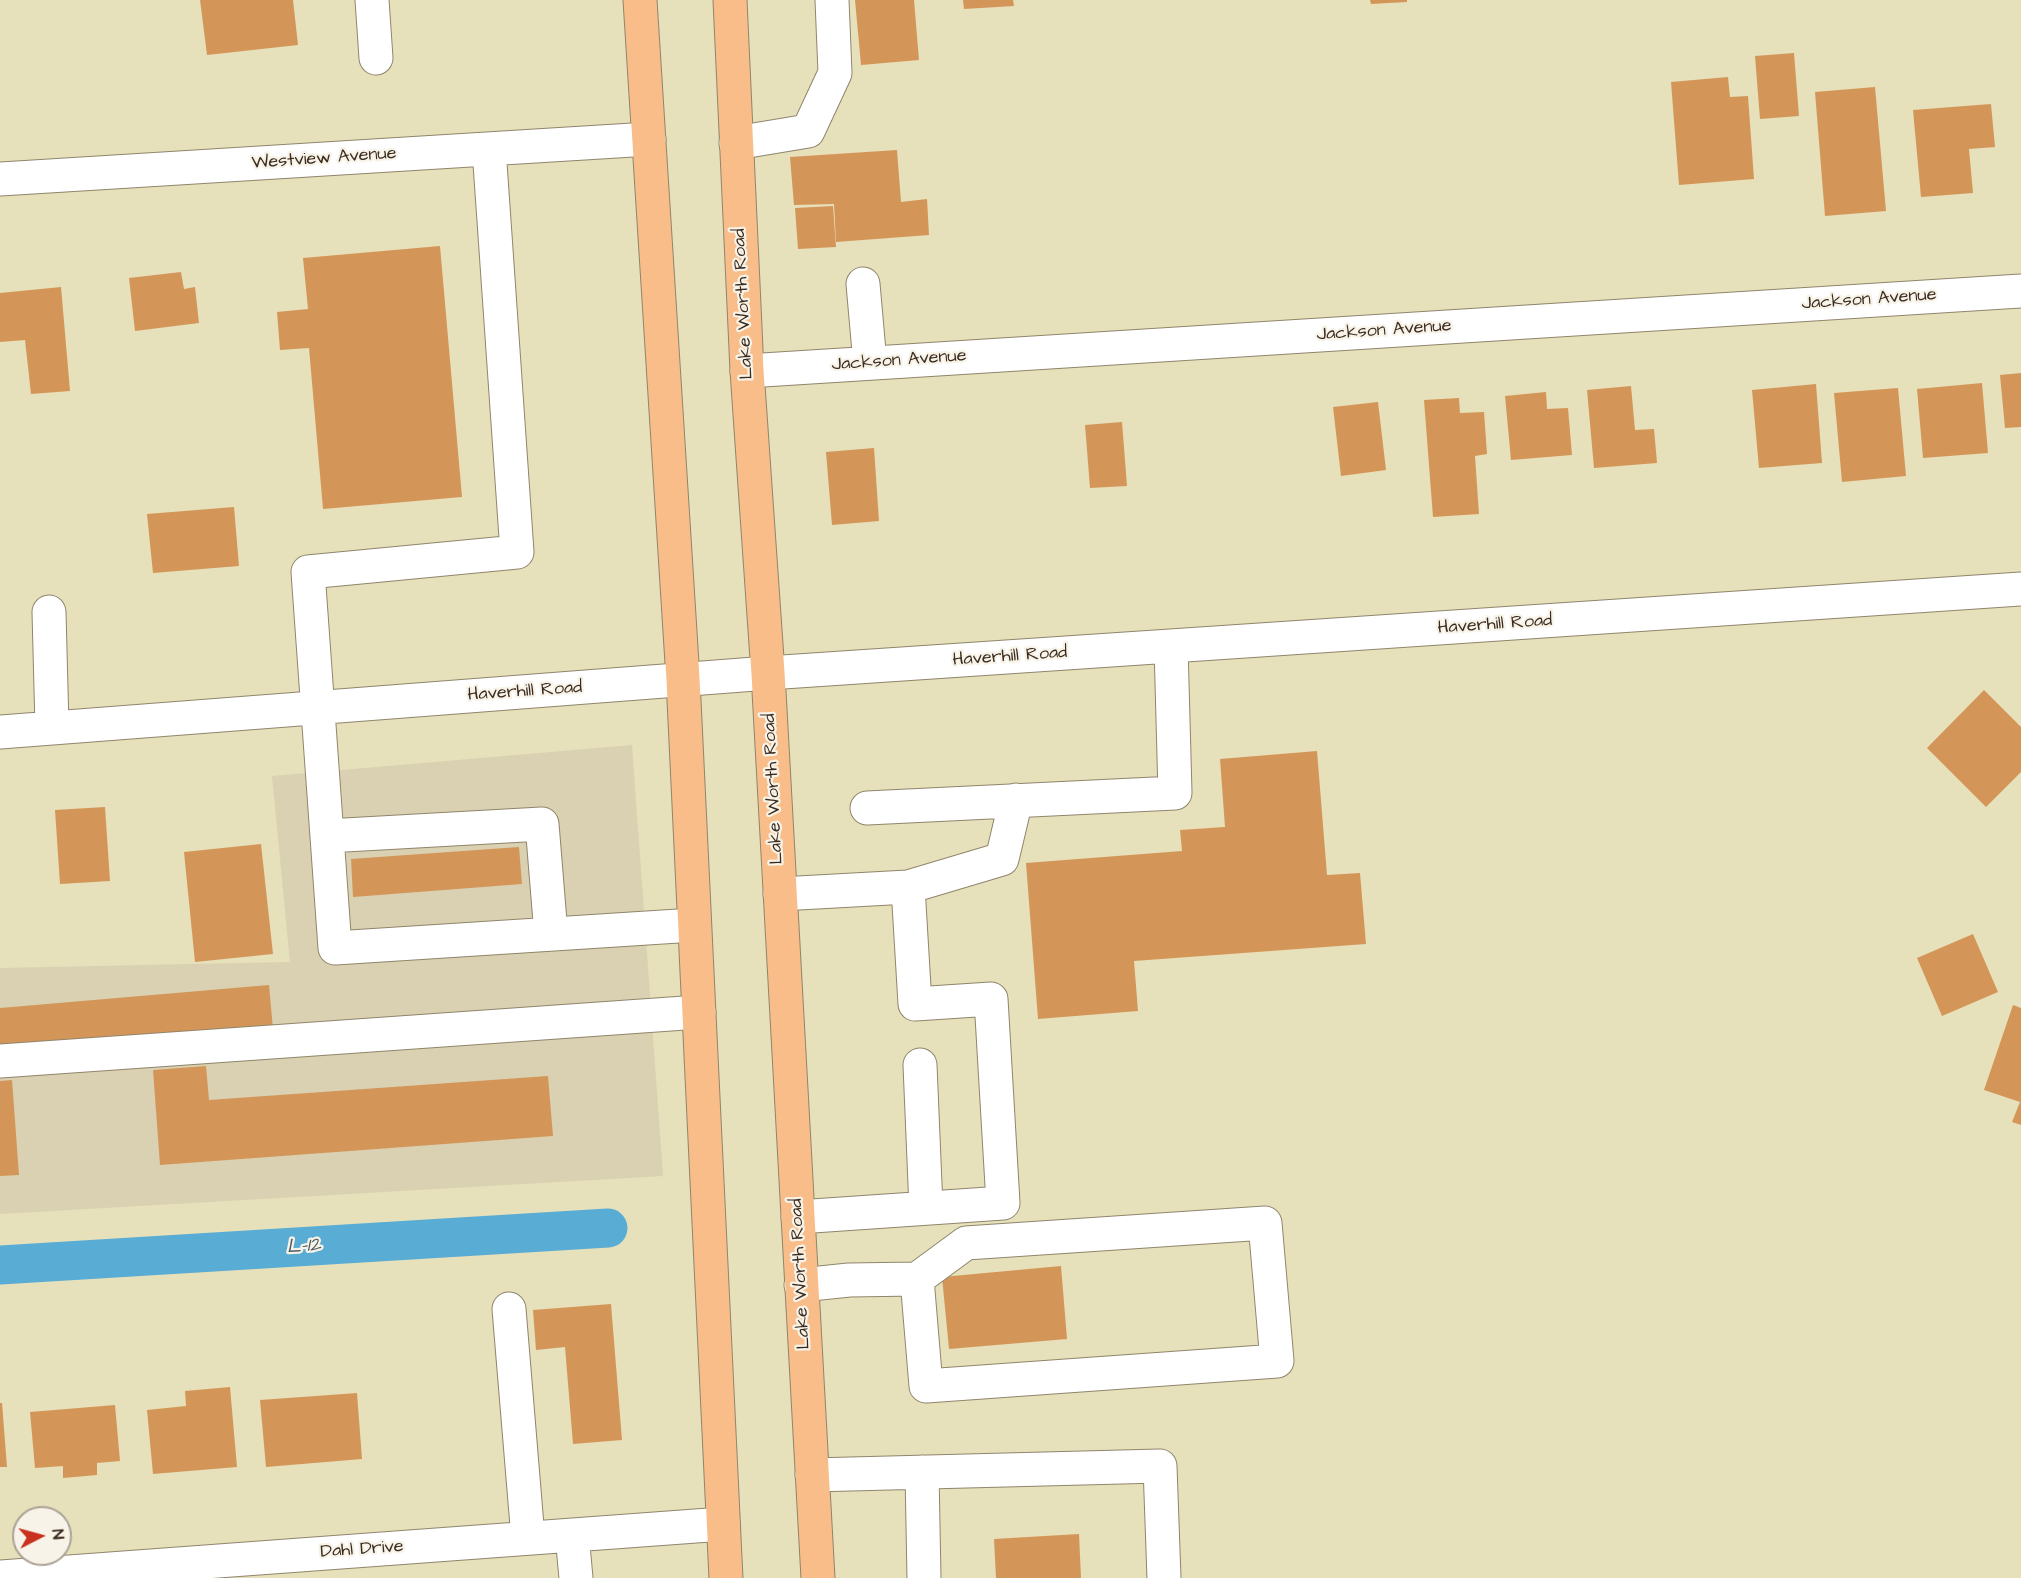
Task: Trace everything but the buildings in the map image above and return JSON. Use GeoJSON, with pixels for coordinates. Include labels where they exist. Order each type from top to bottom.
{"type":"FeatureCollection","features":[{"type":"Feature","properties":{"kind":"main road"},"geometry":{"type":"LineString","coordinates":[[640,0],[683,680],[726,1578]]}},
{"type":"Feature","properties":{"kind":"main road","name":"Lake Worth Road"},"geometry":{"type":"LineString","coordinates":[[730,0],[747,371],[768,673],[818,1578]]}},
{"type":"Feature","properties":{"kind":"street"},"geometry":{"type":"LineString","coordinates":[[372,0],[376,58]]}},
{"type":"Feature","properties":{"kind":"street"},"geometry":{"type":"LineString","coordinates":[[736,143],[807,131],[835,73],[832,0]]}},
{"type":"Feature","properties":{"kind":"street","name":"Westview Avenue"},"geometry":{"type":"LineString","coordinates":[[0,179],[649,139]]}},
{"type":"Feature","properties":{"kind":"street"},"geometry":{"type":"LineString","coordinates":[[489,149],[517,552],[308,572],[335,948],[694,925]]}},
{"type":"Feature","properties":{"kind":"street"},"geometry":{"type":"LineString","coordinates":[[863,284],[870,363]]}},
{"type":"Feature","properties":{"kind":"street","name":"Jackson Avenue"},"geometry":{"type":"LineString","coordinates":[[747,371],[2021,291]]}},
{"type":"Feature","properties":{"kind":"street","name":"Haverhill Road"},"geometry":{"type":"LineString","coordinates":[[0,732],[768,673],[2021,590]]}},
{"type":"Feature","properties":{"kind":"street"},"geometry":{"type":"LineString","coordinates":[[48,612],[52,727]]}},
{"type":"Feature","properties":{"kind":"street"},"geometry":{"type":"LineString","coordinates":[[867,808],[1175,793],[1171,646]]}},
{"type":"Feature","properties":{"kind":"street"},"geometry":{"type":"LineString","coordinates":[[780,894],[908,887],[1002,859],[1016,801]]}},
{"type":"Feature","properties":{"kind":"street"},"geometry":{"type":"LineString","coordinates":[[327,836],[542,824],[551,934]]}},
{"type":"Feature","properties":{"kind":"street"},"geometry":{"type":"LineString","coordinates":[[798,1217],[1003,1203],[991,999],[915,1004],[908,887]]}},
{"type":"Feature","properties":{"kind":"street"},"geometry":{"type":"LineString","coordinates":[[0,1061],[699,1012]]}},
{"type":"Feature","properties":{"kind":"street"},"geometry":{"type":"LineString","coordinates":[[920,1065],[926,1208]]}},
{"type":"Feature","properties":{"kind":"street"},"geometry":{"type":"LineString","coordinates":[[801,1285],[849,1280],[917,1279],[966,1243],[1265,1223],[1277,1361],[926,1386],[917,1279]]}},
{"type":"Feature","properties":{"kind":"street"},"geometry":{"type":"LineString","coordinates":[[509,1309],[528,1538]]}},
{"type":"Feature","properties":{"kind":"street"},"geometry":{"type":"LineString","coordinates":[[812,1475],[1160,1466],[1164,1578]]}},
{"type":"Feature","properties":{"kind":"street"},"geometry":{"type":"LineString","coordinates":[[922,1472],[924,1578]]}},
{"type":"Feature","properties":{"kind":"street","name":"Dahl Drive"},"geometry":{"type":"LineString","coordinates":[[0,1577],[723,1524]]}},
{"type":"Feature","properties":{"kind":"street"},"geometry":{"type":"LineString","coordinates":[[572,1535],[576,1578]]}},
{"type":"Feature","properties":{"kind":"shaded area"},"geometry":{"type":"Polygon","coordinates":[[[632,745],[663,1176],[0,1214],[0,968],[290,962],[272,776],[632,745]]]}},
{"type":"Feature","properties":{"kind":"waterway","name":"L-12"},"geometry":{"type":"LineString","coordinates":[[0,1265],[608,1228]]}}]}
